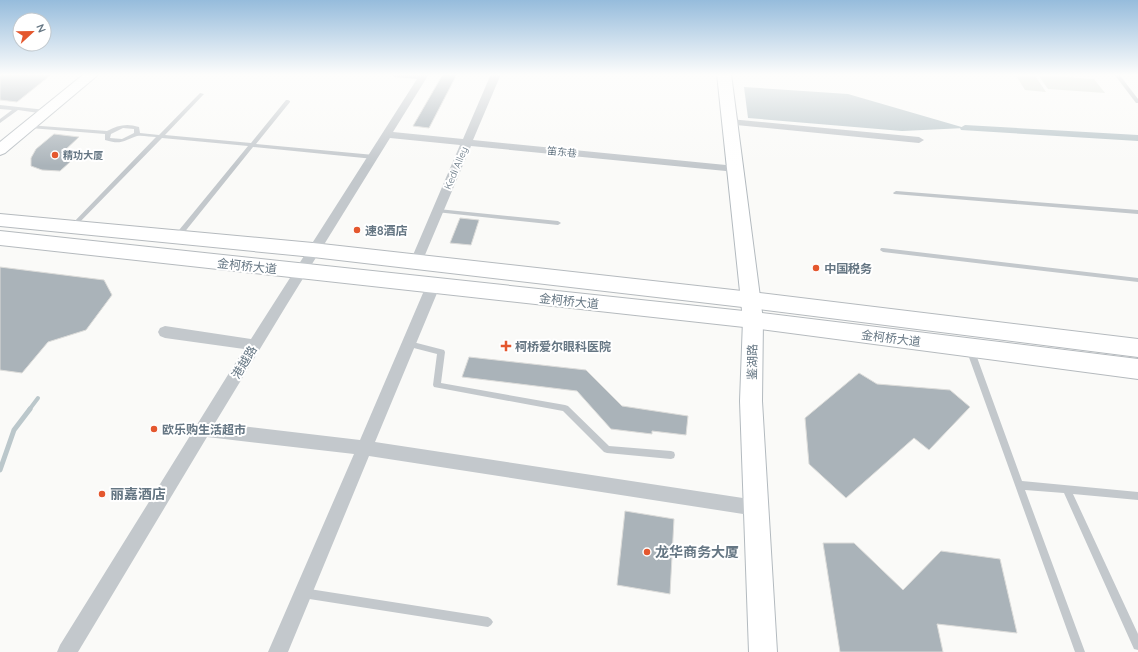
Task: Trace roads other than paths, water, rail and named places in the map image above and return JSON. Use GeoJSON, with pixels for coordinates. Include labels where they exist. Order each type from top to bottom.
{"type":"FeatureCollection","features":[{"type":"Feature","properties":{"kind":"main road","name":"金柯桥大道"},"geometry":{"type":"LineString","coordinates":[[0,220],[313,250],[416,262],[752,310],[969,347],[1138,368]]}},
{"type":"Feature","properties":{"kind":"main road","name":"金柯桥大道"},"geometry":{"type":"LineString","coordinates":[[0,238],[433,286],[752,310],[1138,348]]}},
{"type":"Feature","properties":{"kind":"street"},"geometry":{"type":"LineString","coordinates":[[0,150],[55,104]]}},
{"type":"Feature","properties":{"kind":"street","name":"港越路"},"geometry":{"type":"LineString","coordinates":[[67,652],[299,272],[407,104]]}},
{"type":"Feature","properties":{"kind":"street","name":"Kedi Alley"},"geometry":{"type":"LineString","coordinates":[[416,262],[483,104]]}},
{"type":"Feature","properties":{"kind":"street","name":"鉴湖路"},"geometry":{"type":"LineString","coordinates":[[728,104],[752,310],[751,401],[763,652]]}},
{"type":"Feature","properties":{"kind":"street"},"geometry":{"type":"LineString","coordinates":[[730,122],[919,140]]}},
{"type":"Feature","properties":{"kind":"street","name":"笛东巷"},"geometry":{"type":"LineString","coordinates":[[388,135],[736,169]]}},
{"type":"Feature","properties":{"kind":"street"},"geometry":{"type":"LineString","coordinates":[[278,652],[433,286]]}},
{"type":"Feature","properties":{"kind":"street"},"geometry":{"type":"LineString","coordinates":[[165,332],[254,345]]}},
{"type":"Feature","properties":{"kind":"street"},"geometry":{"type":"LineString","coordinates":[[203,429],[364,448],[756,508]]}},
{"type":"Feature","properties":{"kind":"lane"},"geometry":{"type":"LineString","coordinates":[[72,227],[192,104]]}},
{"type":"Feature","properties":{"kind":"lane"},"geometry":{"type":"LineString","coordinates":[[177,237],[285,104]]}},
{"type":"Feature","properties":{"kind":"lane"},"geometry":{"type":"LineString","coordinates":[[0,107],[46,112]]}},
{"type":"Feature","properties":{"kind":"lane"},"geometry":{"type":"LineString","coordinates":[[0,121],[17,109]]}},
{"type":"Feature","properties":{"kind":"lane"},"geometry":{"type":"LineString","coordinates":[[30,126],[108,133],[117,127],[129,125],[137,128],[137,134]]}},
{"type":"Feature","properties":{"kind":"lane"},"geometry":{"type":"LineString","coordinates":[[108,133],[107,139],[115,142],[128,140],[137,134],[374,157]]}},
{"type":"Feature","properties":{"kind":"lane"},"geometry":{"type":"LineString","coordinates":[[896,193],[1138,212]]}},
{"type":"Feature","properties":{"kind":"lane"},"geometry":{"type":"LineString","coordinates":[[438,211],[558,223]]}},
{"type":"Feature","properties":{"kind":"lane"},"geometry":{"type":"LineString","coordinates":[[883,250],[1138,280]]}},
{"type":"Feature","properties":{"kind":"lane"},"geometry":{"type":"LineString","coordinates":[[408,344],[441,352],[437,386],[565,408],[607,449],[671,454]]}},
{"type":"Feature","properties":{"kind":"lane"},"geometry":{"type":"LineString","coordinates":[[969,347],[1080,652]]}},
{"type":"Feature","properties":{"kind":"lane"},"geometry":{"type":"LineString","coordinates":[[1019,485],[1138,496]]}},
{"type":"Feature","properties":{"kind":"lane"},"geometry":{"type":"LineString","coordinates":[[1066,489],[1138,645]]}},
{"type":"Feature","properties":{"kind":"lane"},"geometry":{"type":"LineString","coordinates":[[303,593],[488,622]]}},
{"type":"Feature","properties":{"kind":"waterway"},"geometry":{"type":"LineString","coordinates":[[965,128],[1138,138]]}},
{"type":"Feature","properties":{"kind":"waterway"},"geometry":{"type":"LineString","coordinates":[[29,410],[38,398]]}},
{"type":"Feature","properties":{"kind":"waterway"},"geometry":{"type":"LineString","coordinates":[[0,470],[14,430],[30,409]]}},
{"type":"Feature","properties":{"kind":"place","name":"精功大厦"},"geometry":{"type":"Point","coordinates":[55,155]}},
{"type":"Feature","properties":{"kind":"place","name":"速8酒店"},"geometry":{"type":"Point","coordinates":[357,230]}},
{"type":"Feature","properties":{"kind":"place","name":"中国税务"},"geometry":{"type":"Point","coordinates":[816,268]}},
{"type":"Feature","properties":{"kind":"place","name":"柯桥爱尔眼科医院"},"geometry":{"type":"Point","coordinates":[506,346]}},
{"type":"Feature","properties":{"kind":"place","name":"欧乐购生活超市"},"geometry":{"type":"Point","coordinates":[154,429]}},
{"type":"Feature","properties":{"kind":"place","name":"丽嘉酒店"},"geometry":{"type":"Point","coordinates":[102,494]}},
{"type":"Feature","properties":{"kind":"place","name":"龙华商务大厦"},"geometry":{"type":"Point","coordinates":[647,552]}}]}
